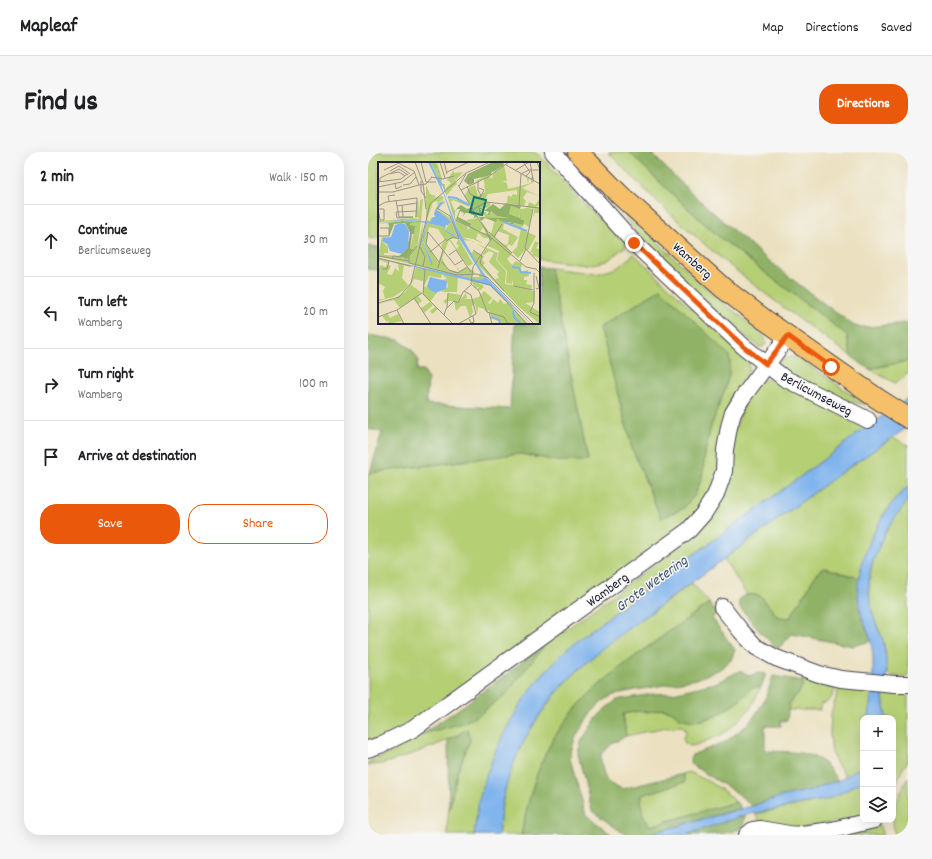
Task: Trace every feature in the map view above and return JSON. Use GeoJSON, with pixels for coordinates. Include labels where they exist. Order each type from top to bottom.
{"type":"FeatureCollection","features":[{"type":"Feature","properties":{"kind":"main road","name":"Wamberg"},"geometry":{"type":"LineString","coordinates":[[578,152],[620,195],[723,288],[788,336]]}},
{"type":"Feature","properties":{"kind":"main road","name":"Berlicumseweg"},"geometry":{"type":"LineString","coordinates":[[788,336],[831,367],[908,418]]}},
{"type":"Feature","properties":{"kind":"street","name":"Wamberg"},"geometry":{"type":"LineString","coordinates":[[553,152],[634,243],[743,346],[766,364]]}},
{"type":"Feature","properties":{"kind":"street","name":"Wamberg"},"geometry":{"type":"LineString","coordinates":[[368,748],[380,745],[413,728],[689,530],[704,513],[716,494],[724,471],[725,450],[733,413],[766,364],[788,336]]}},
{"type":"Feature","properties":{"kind":"street","name":"Berlicumseweg"},"geometry":{"type":"LineString","coordinates":[[766,364],[784,378],[868,420]]}},
{"type":"Feature","properties":{"kind":"street"},"geometry":{"type":"LineString","coordinates":[[722,607],[756,647],[776,658],[819,674],[862,681],[901,684]]}},
{"type":"Feature","properties":{"kind":"street"},"geometry":{"type":"LineString","coordinates":[[747,835],[753,830],[760,828],[794,835],[832,830],[861,823]]}},
{"type":"Feature","properties":{"kind":"green space"},"geometry":{"type":"Polygon","coordinates":[[[368,152],[535,152],[575,195],[627,245],[607,261],[586,265],[540,259],[540,162],[378,162],[378,239],[368,238],[368,152]]]}},
{"type":"Feature","properties":{"kind":"green space"},"geometry":{"type":"Polygon","coordinates":[[[608,152],[629,152],[717,235],[847,335],[851,356],[777,303],[706,246],[641,186],[608,152]]]}},
{"type":"Feature","properties":{"kind":"green space"},"geometry":{"type":"Polygon","coordinates":[[[629,152],[650,152],[747,243],[854,326],[866,327],[908,323],[908,361],[869,369],[851,356],[847,335],[717,235],[629,152]]]}},
{"type":"Feature","properties":{"kind":"green space"},"geometry":{"type":"Polygon","coordinates":[[[617,203],[693,276],[722,302],[758,330],[765,338],[766,344],[763,347],[759,347],[678,276],[634,229],[617,203]]]}},
{"type":"Feature","properties":{"kind":"green space"},"geometry":{"type":"Polygon","coordinates":[[[368,246],[378,247],[378,270],[368,269],[368,246]]]}},
{"type":"Feature","properties":{"kind":"green space"},"geometry":{"type":"Polygon","coordinates":[[[634,254],[710,326],[747,357],[749,361],[749,370],[732,400],[716,477],[700,511],[682,529],[409,727],[368,744],[368,473],[515,454],[588,461],[550,268],[597,274],[617,268],[634,254]],[[661,289],[600,327],[633,451],[661,518],[684,508],[695,495],[702,477],[705,453],[711,426],[725,389],[729,374],[730,362],[661,289]]]}},
{"type":"Feature","properties":{"kind":"green space"},"geometry":{"type":"Polygon","coordinates":[[[540,267],[550,268],[588,461],[556,461],[515,454],[370,473],[382,432],[368,429],[368,335],[399,340],[411,349],[418,359],[417,370],[424,370],[428,380],[426,404],[510,409],[515,324],[540,324],[540,267]]]}},
{"type":"Feature","properties":{"kind":"green space"},"geometry":{"type":"Polygon","coordinates":[[[661,289],[729,355],[730,362],[729,374],[725,389],[711,426],[705,453],[702,477],[695,495],[684,508],[661,518],[633,451],[600,327],[661,289]]]}},
{"type":"Feature","properties":{"kind":"green space"},"geometry":{"type":"Polygon","coordinates":[[[792,357],[801,360],[867,405],[828,396],[778,367],[780,360],[792,357]]]}},
{"type":"Feature","properties":{"kind":"green space"},"geometry":{"type":"Polygon","coordinates":[[[908,361],[908,374],[895,383],[869,369],[908,361]]]}},
{"type":"Feature","properties":{"kind":"green space"},"geometry":{"type":"Polygon","coordinates":[[[767,379],[774,380],[908,445],[908,487],[890,506],[876,528],[870,541],[859,578],[825,568],[820,570],[790,618],[779,617],[759,595],[747,595],[724,559],[842,472],[880,446],[857,434],[587,633],[560,656],[538,680],[520,705],[494,755],[478,806],[474,835],[447,835],[448,815],[457,773],[470,740],[467,729],[444,741],[404,757],[378,764],[368,765],[368,762],[402,747],[422,734],[463,723],[529,663],[544,646],[678,547],[705,524],[715,511],[723,491],[731,439],[752,385],[767,379]]]}},
{"type":"Feature","properties":{"kind":"green space"},"geometry":{"type":"Polygon","coordinates":[[[908,500],[908,677],[898,677],[887,674],[883,640],[872,612],[869,596],[869,581],[876,552],[890,525],[908,500]]]}},
{"type":"Feature","properties":{"kind":"green space"},"geometry":{"type":"Polygon","coordinates":[[[825,568],[859,578],[858,594],[860,611],[871,641],[853,646],[792,634],[778,649],[760,632],[740,607],[739,602],[741,597],[752,594],[760,596],[778,616],[790,618],[814,578],[820,570],[825,568]]]}},
{"type":"Feature","properties":{"kind":"green space"},"geometry":{"type":"Polygon","coordinates":[[[692,583],[709,603],[619,669],[595,689],[573,712],[554,738],[542,761],[530,797],[521,835],[498,835],[504,796],[511,769],[530,731],[554,696],[583,665],[603,648],[692,583]]]}},
{"type":"Feature","properties":{"kind":"green space"},"geometry":{"type":"Polygon","coordinates":[[[709,603],[717,613],[712,618],[735,650],[731,660],[720,669],[697,679],[625,692],[611,696],[602,702],[591,713],[576,736],[570,759],[586,815],[612,835],[521,835],[537,773],[548,749],[563,724],[595,689],[619,669],[709,603]]]}},
{"type":"Feature","properties":{"kind":"green space"},"geometry":{"type":"Polygon","coordinates":[[[544,646],[507,693],[479,715],[463,723],[422,734],[463,706],[544,646]]]}},
{"type":"Feature","properties":{"kind":"green space"},"geometry":{"type":"Polygon","coordinates":[[[740,671],[749,676],[759,673],[766,674],[761,687],[752,688],[738,702],[715,716],[693,721],[680,718],[671,711],[662,709],[623,714],[626,736],[612,744],[601,754],[601,763],[605,778],[610,784],[623,789],[683,774],[685,782],[642,795],[642,812],[650,826],[736,802],[741,808],[645,835],[626,835],[592,811],[578,754],[581,742],[595,720],[605,709],[617,700],[653,694],[673,693],[713,684],[740,671]]]}},
{"type":"Feature","properties":{"kind":"green space"},"geometry":{"type":"Polygon","coordinates":[[[773,676],[803,681],[799,693],[789,703],[787,721],[780,721],[781,726],[765,726],[765,751],[789,752],[812,756],[819,759],[827,766],[838,781],[815,789],[780,797],[752,806],[737,793],[692,765],[690,760],[692,755],[725,742],[747,725],[756,714],[766,697],[773,676]]]}},
{"type":"Feature","properties":{"kind":"green space"},"geometry":{"type":"Polygon","coordinates":[[[803,681],[837,684],[830,700],[820,704],[820,710],[788,710],[789,703],[799,693],[803,681]]]}},
{"type":"Feature","properties":{"kind":"green space"},"geometry":{"type":"Polygon","coordinates":[[[840,685],[872,690],[869,715],[860,715],[860,767],[846,777],[837,764],[832,753],[830,735],[831,714],[840,685]]]}},
{"type":"Feature","properties":{"kind":"green space"},"geometry":{"type":"Polygon","coordinates":[[[761,687],[750,709],[730,729],[721,735],[696,745],[690,746],[685,743],[683,738],[686,733],[686,729],[682,726],[666,727],[626,736],[623,714],[662,709],[671,711],[680,718],[693,721],[702,720],[715,716],[738,702],[752,688],[761,687]]]}},
{"type":"Feature","properties":{"kind":"green space"},"geometry":{"type":"Polygon","coordinates":[[[882,690],[908,690],[908,761],[896,783],[896,715],[886,715],[882,690]]]}},
{"type":"Feature","properties":{"kind":"green space"},"geometry":{"type":"Polygon","coordinates":[[[467,729],[470,740],[457,773],[449,811],[448,739],[467,729]]]}},
{"type":"Feature","properties":{"kind":"green space"},"geometry":{"type":"Polygon","coordinates":[[[689,772],[720,788],[736,802],[650,826],[642,812],[642,795],[684,782],[683,774],[689,772]]]}},
{"type":"Feature","properties":{"kind":"green space"},"geometry":{"type":"Polygon","coordinates":[[[908,777],[908,835],[895,835],[893,823],[896,823],[896,805],[908,777]]]}},
{"type":"Feature","properties":{"kind":"green space"},"geometry":{"type":"Polygon","coordinates":[[[860,783],[860,818],[785,831],[764,826],[755,814],[828,799],[860,783]]]}},
{"type":"Feature","properties":{"kind":"green space"},"geometry":{"type":"Polygon","coordinates":[[[745,815],[743,827],[738,830],[716,834],[685,835],[745,815]]]}},
{"type":"Feature","properties":{"kind":"green space"},"geometry":{"type":"Polygon","coordinates":[[[879,825],[883,835],[821,835],[879,825]]]}},
{"type":"Feature","properties":{"kind":"water"},"geometry":{"type":"Polygon","coordinates":[[[908,398],[908,427],[842,472],[600,650],[566,682],[540,715],[519,751],[504,795],[498,835],[474,835],[478,805],[484,784],[508,725],[531,689],[562,654],[587,633],[908,398]]]}},
{"type":"Feature","properties":{"kind":"water"},"geometry":{"type":"Polygon","coordinates":[[[908,487],[908,500],[885,532],[872,564],[869,580],[869,594],[872,611],[883,640],[887,674],[882,690],[886,715],[869,715],[873,680],[873,661],[870,638],[860,610],[858,594],[859,577],[870,540],[883,516],[899,495],[908,487]]]}},
{"type":"Feature","properties":{"kind":"water"},"geometry":{"type":"Polygon","coordinates":[[[860,767],[860,783],[828,799],[745,815],[685,835],[645,835],[780,797],[815,789],[838,781],[860,767]]]}},
{"type":"Feature","properties":{"kind":"route"},"geometry":{"type":"LineString","coordinates":[[634,243],[743,346],[766,364],[788,336],[831,367]]}},
{"type":"Feature","properties":{"kind":"water label","name":"Grote Wetering"},"geometry":{"type":"Point","coordinates":[651,583]}}]}
